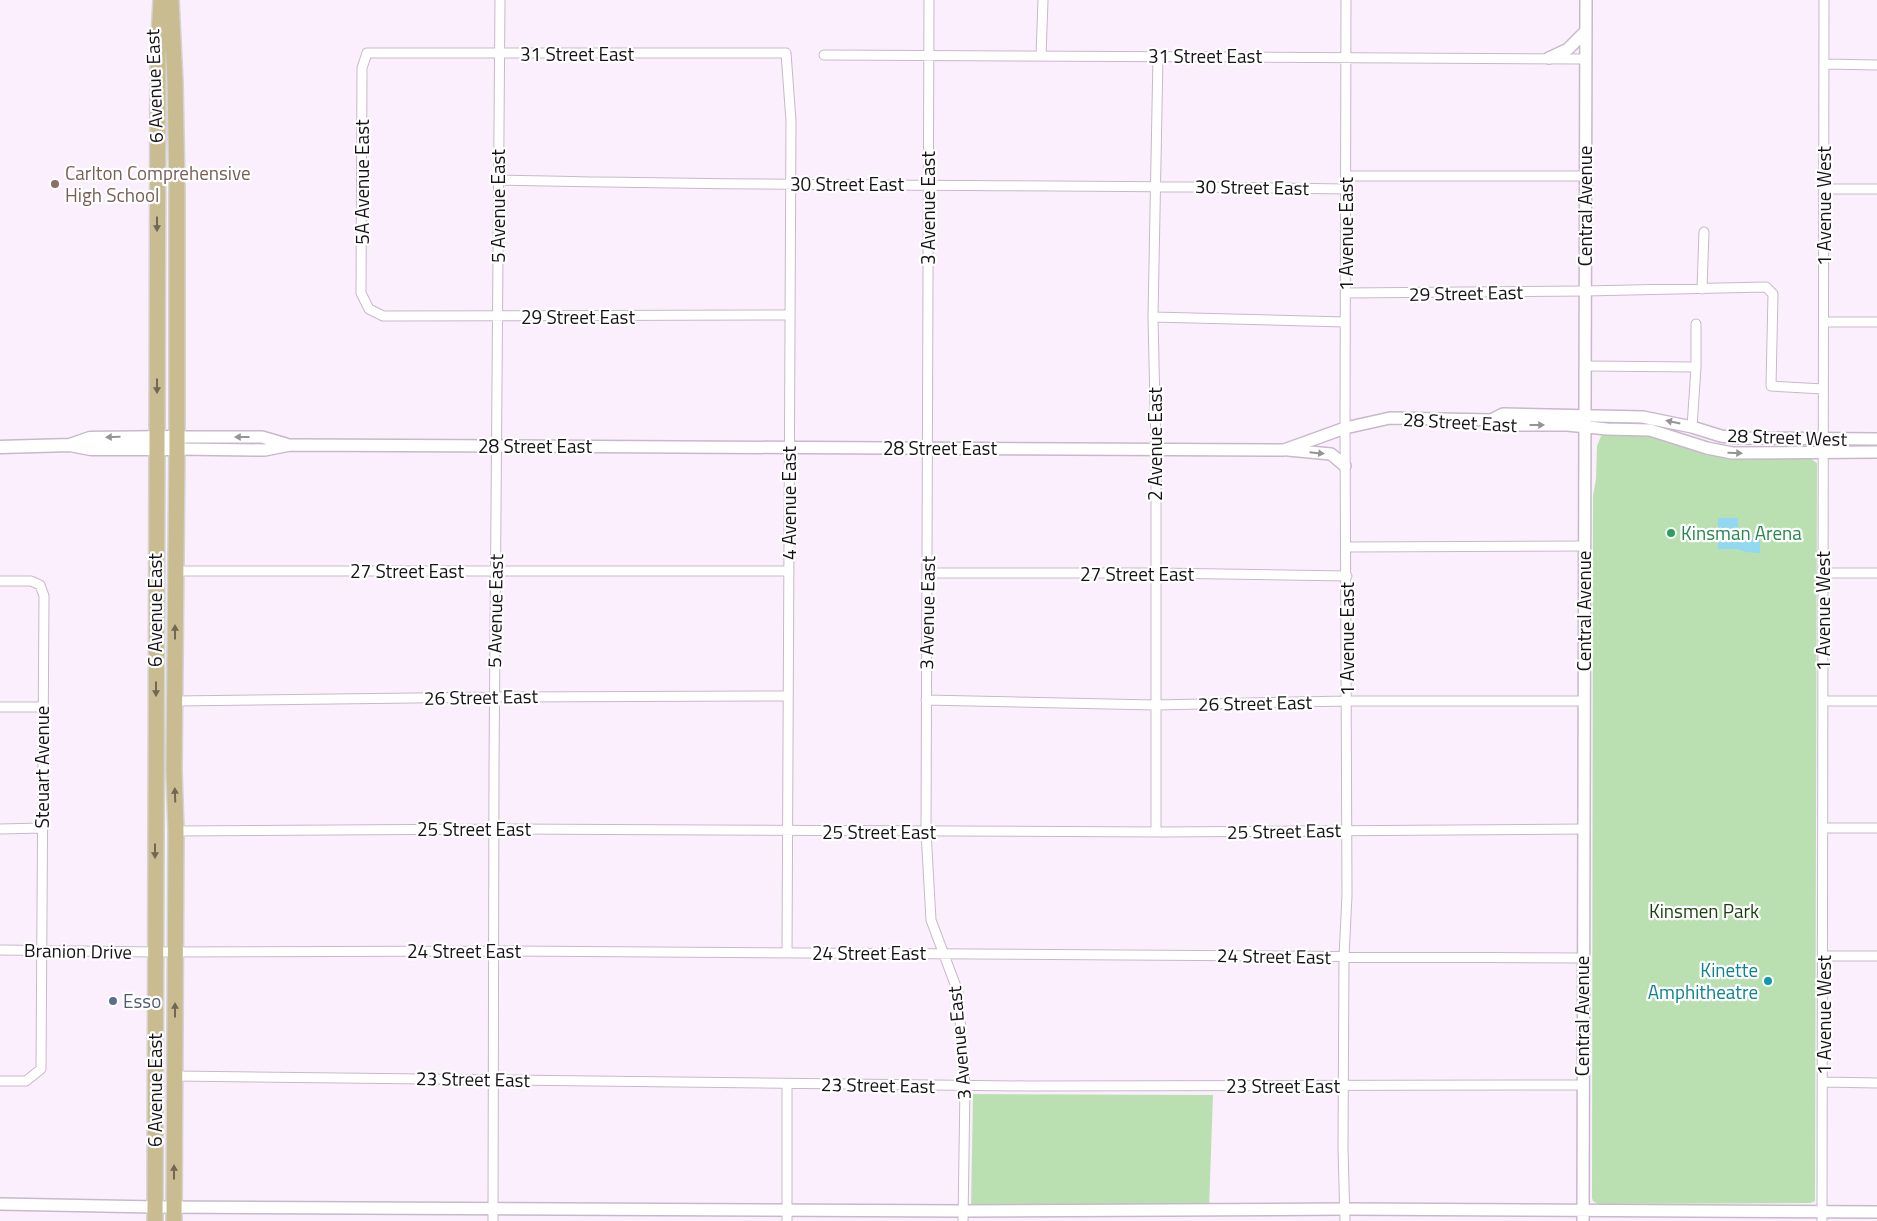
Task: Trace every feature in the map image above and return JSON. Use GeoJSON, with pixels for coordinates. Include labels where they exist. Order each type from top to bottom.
{"type":"FeatureCollection","features":[{"type":"Feature","properties":{"kind":"main road","name":"6 Avenue East"},"geometry":{"type":"LineString","coordinates":[[155,1214],[158,55],[161,0]]}},
{"type":"Feature","properties":{"kind":"main road","name":"6 Avenue East"},"geometry":{"type":"LineString","coordinates":[[171,0],[176,82],[177,443],[174,770],[176,831],[174,1214]]}},
{"type":"Feature","properties":{"kind":"main road","name":"28 Street East"},"geometry":{"type":"LineString","coordinates":[[0,447],[70,446],[90,438],[177,443]]}},
{"type":"Feature","properties":{"kind":"street","name":"5 Avenue East"},"geometry":{"type":"LineString","coordinates":[[493,1221],[494,697],[500,0]]}},
{"type":"Feature","properties":{"kind":"street","name":"3 Avenue East"},"geometry":{"type":"LineString","coordinates":[[929,0],[929,448],[926,832],[931,920],[958,992],[964,1086],[963,1216]]}},
{"type":"Feature","properties":{"kind":"street"},"geometry":{"type":"LineString","coordinates":[[1041,56],[1043,0]]}},
{"type":"Feature","properties":{"kind":"street","name":"1 Avenue East"},"geometry":{"type":"LineString","coordinates":[[1345,1221],[1344,957],[1347,895],[1345,466],[1346,0]]}},
{"type":"Feature","properties":{"kind":"street","name":"Central Avenue"},"geometry":{"type":"LineString","coordinates":[[1583,1216],[1582,958],[1586,0]]}},
{"type":"Feature","properties":{"kind":"street","name":"1 Avenue West"},"geometry":{"type":"LineString","coordinates":[[1822,1216],[1824,956],[1824,0]]}},
{"type":"Feature","properties":{"kind":"street"},"geometry":{"type":"LineString","coordinates":[[1549,58],[1568,49],[1586,31]]}},
{"type":"Feature","properties":{"kind":"street","name":"31 Street East"},"geometry":{"type":"LineString","coordinates":[[367,53],[786,53]]}},
{"type":"Feature","properties":{"kind":"street","name":"5A Avenue East"},"geometry":{"type":"LineString","coordinates":[[367,53],[362,68],[361,293],[369,309]]}},
{"type":"Feature","properties":{"kind":"street","name":"4 Avenue East"},"geometry":{"type":"LineString","coordinates":[[786,53],[790,121],[786,953]]}},
{"type":"Feature","properties":{"kind":"street","name":"31 Street East"},"geometry":{"type":"LineString","coordinates":[[824,54],[1586,59]]}},
{"type":"Feature","properties":{"kind":"street","name":"2 Avenue East"},"geometry":{"type":"LineString","coordinates":[[1156,831],[1156,450],[1153,317],[1158,56]]}},
{"type":"Feature","properties":{"kind":"street"},"geometry":{"type":"LineString","coordinates":[[1824,64],[1877,65]]}},
{"type":"Feature","properties":{"kind":"street"},"geometry":{"type":"LineString","coordinates":[[1346,176],[1585,176]]}},
{"type":"Feature","properties":{"kind":"street","name":"30 Street East"},"geometry":{"type":"LineString","coordinates":[[498,180],[640,184],[790,183],[1346,189]]}},
{"type":"Feature","properties":{"kind":"street"},"geometry":{"type":"LineString","coordinates":[[1824,189],[1877,189]]}},
{"type":"Feature","properties":{"kind":"street"},"geometry":{"type":"LineString","coordinates":[[1702,289],[1704,232]]}},
{"type":"Feature","properties":{"kind":"street","name":"29 Street East"},"geometry":{"type":"LineString","coordinates":[[1346,293],[1766,287],[1773,294],[1771,386],[1823,390]]}},
{"type":"Feature","properties":{"kind":"street","name":"29 Street East"},"geometry":{"type":"LineString","coordinates":[[369,309],[382,316],[790,316]]}},
{"type":"Feature","properties":{"kind":"street"},"geometry":{"type":"LineString","coordinates":[[1153,317],[1345,322]]}},
{"type":"Feature","properties":{"kind":"street"},"geometry":{"type":"LineString","coordinates":[[1824,322],[1877,322]]}},
{"type":"Feature","properties":{"kind":"street"},"geometry":{"type":"LineString","coordinates":[[1692,426],[1696,367],[1696,324]]}},
{"type":"Feature","properties":{"kind":"street"},"geometry":{"type":"LineString","coordinates":[[1585,366],[1696,367]]}},
{"type":"Feature","properties":{"kind":"street","name":"28 Street West"},"geometry":{"type":"LineString","coordinates":[[1490,420],[1503,414],[1643,417],[1692,426],[1721,436],[1735,438],[1877,439]]}},
{"type":"Feature","properties":{"kind":"street","name":"28 Street East"},"geometry":{"type":"LineString","coordinates":[[177,443],[265,450],[290,445],[1284,450],[1345,428],[1390,418],[1490,420],[1502,425],[1567,425],[1585,427]]}},
{"type":"Feature","properties":{"kind":"street","name":"28 Street West"},"geometry":{"type":"LineString","coordinates":[[1585,427],[1650,430],[1707,448],[1732,453],[1877,452]]}},
{"type":"Feature","properties":{"kind":"street"},"geometry":{"type":"LineString","coordinates":[[1284,450],[1331,454],[1345,466]]}},
{"type":"Feature","properties":{"kind":"street"},"geometry":{"type":"LineString","coordinates":[[1346,547],[1584,546]]}},
{"type":"Feature","properties":{"kind":"street","name":"27 Street East"},"geometry":{"type":"LineString","coordinates":[[176,571],[789,571]]}},
{"type":"Feature","properties":{"kind":"street","name":"27 Street East"},"geometry":{"type":"LineString","coordinates":[[927,573],[1156,573],[1346,576]]}},
{"type":"Feature","properties":{"kind":"street"},"geometry":{"type":"LineString","coordinates":[[1824,573],[1877,573]]}},
{"type":"Feature","properties":{"kind":"street","name":"Steuart Avenue"},"geometry":{"type":"LineString","coordinates":[[0,581],[31,581],[40,585],[44,596],[41,1069],[26,1081],[0,1081]]}},
{"type":"Feature","properties":{"kind":"street","name":"26 Street East"},"geometry":{"type":"LineString","coordinates":[[175,701],[788,696]]}},
{"type":"Feature","properties":{"kind":"street","name":"26 Street East"},"geometry":{"type":"LineString","coordinates":[[926,700],[1155,705],[1346,701],[1584,701]]}},
{"type":"Feature","properties":{"kind":"street"},"geometry":{"type":"LineString","coordinates":[[1823,701],[1877,701]]}},
{"type":"Feature","properties":{"kind":"street"},"geometry":{"type":"LineString","coordinates":[[0,707],[42,706]]}},
{"type":"Feature","properties":{"kind":"street"},"geometry":{"type":"LineString","coordinates":[[0,829],[42,828]]}},
{"type":"Feature","properties":{"kind":"street"},"geometry":{"type":"LineString","coordinates":[[1823,828],[1877,828]]}},
{"type":"Feature","properties":{"kind":"street","name":"25 Street East"},"geometry":{"type":"LineString","coordinates":[[176,831],[494,829],[926,832],[1583,829]]}},
{"type":"Feature","properties":{"kind":"street","name":"Branion Drive"},"geometry":{"type":"LineString","coordinates":[[0,950],[155,952]]}},
{"type":"Feature","properties":{"kind":"street","name":"24 Street East"},"geometry":{"type":"LineString","coordinates":[[155,952],[493,951],[1582,958]]}},
{"type":"Feature","properties":{"kind":"street"},"geometry":{"type":"LineString","coordinates":[[1824,956],[1877,956]]}},
{"type":"Feature","properties":{"kind":"street","name":"23 Street East"},"geometry":{"type":"LineString","coordinates":[[174,1076],[964,1086],[1582,1086]]}},
{"type":"Feature","properties":{"kind":"street"},"geometry":{"type":"LineString","coordinates":[[1823,1082],[1877,1083]]}},
{"type":"Feature","properties":{"kind":"street"},"geometry":{"type":"LineString","coordinates":[[787,1084],[787,1215]]}},
{"type":"Feature","properties":{"kind":"street"},"geometry":{"type":"LineString","coordinates":[[0,1204],[155,1214],[493,1209],[787,1215],[963,1216],[1346,1209],[1583,1216],[1822,1216],[1877,1212]]}},
{"type":"Feature","properties":{"kind":"green space","name":"Kinsmen Park"},"geometry":{"type":"Polygon","coordinates":[[[1606,434],[1649,435],[1728,458],[1811,459],[1817,463],[1815,1201],[1811,1203],[1598,1204],[1592,1198],[1593,496],[1596,479],[1597,446],[1601,436],[1606,434]]]}},
{"type":"Feature","properties":{"kind":"green space"},"geometry":{"type":"Polygon","coordinates":[[[973,1094],[1213,1095],[1209,1209],[971,1209],[973,1094]]]}},
{"type":"Feature","properties":{"kind":"water"},"geometry":{"type":"Polygon","coordinates":[[[1718,518],[1738,518],[1738,542],[1751,535],[1757,539],[1760,537],[1760,553],[1746,552],[1738,549],[1718,549],[1718,518]]]}},
{"type":"Feature","properties":{"kind":"place","name":"Carlton Comprehensive High School"},"geometry":{"type":"Point","coordinates":[55,184]}},
{"type":"Feature","properties":{"kind":"place","name":"Kinsman Arena"},"geometry":{"type":"Point","coordinates":[1671,533]}},
{"type":"Feature","properties":{"kind":"place","name":"Kinette Amphitheatre"},"geometry":{"type":"Point","coordinates":[1768,981]}},
{"type":"Feature","properties":{"kind":"place","name":"Esso"},"geometry":{"type":"Point","coordinates":[113,1001]}}]}
